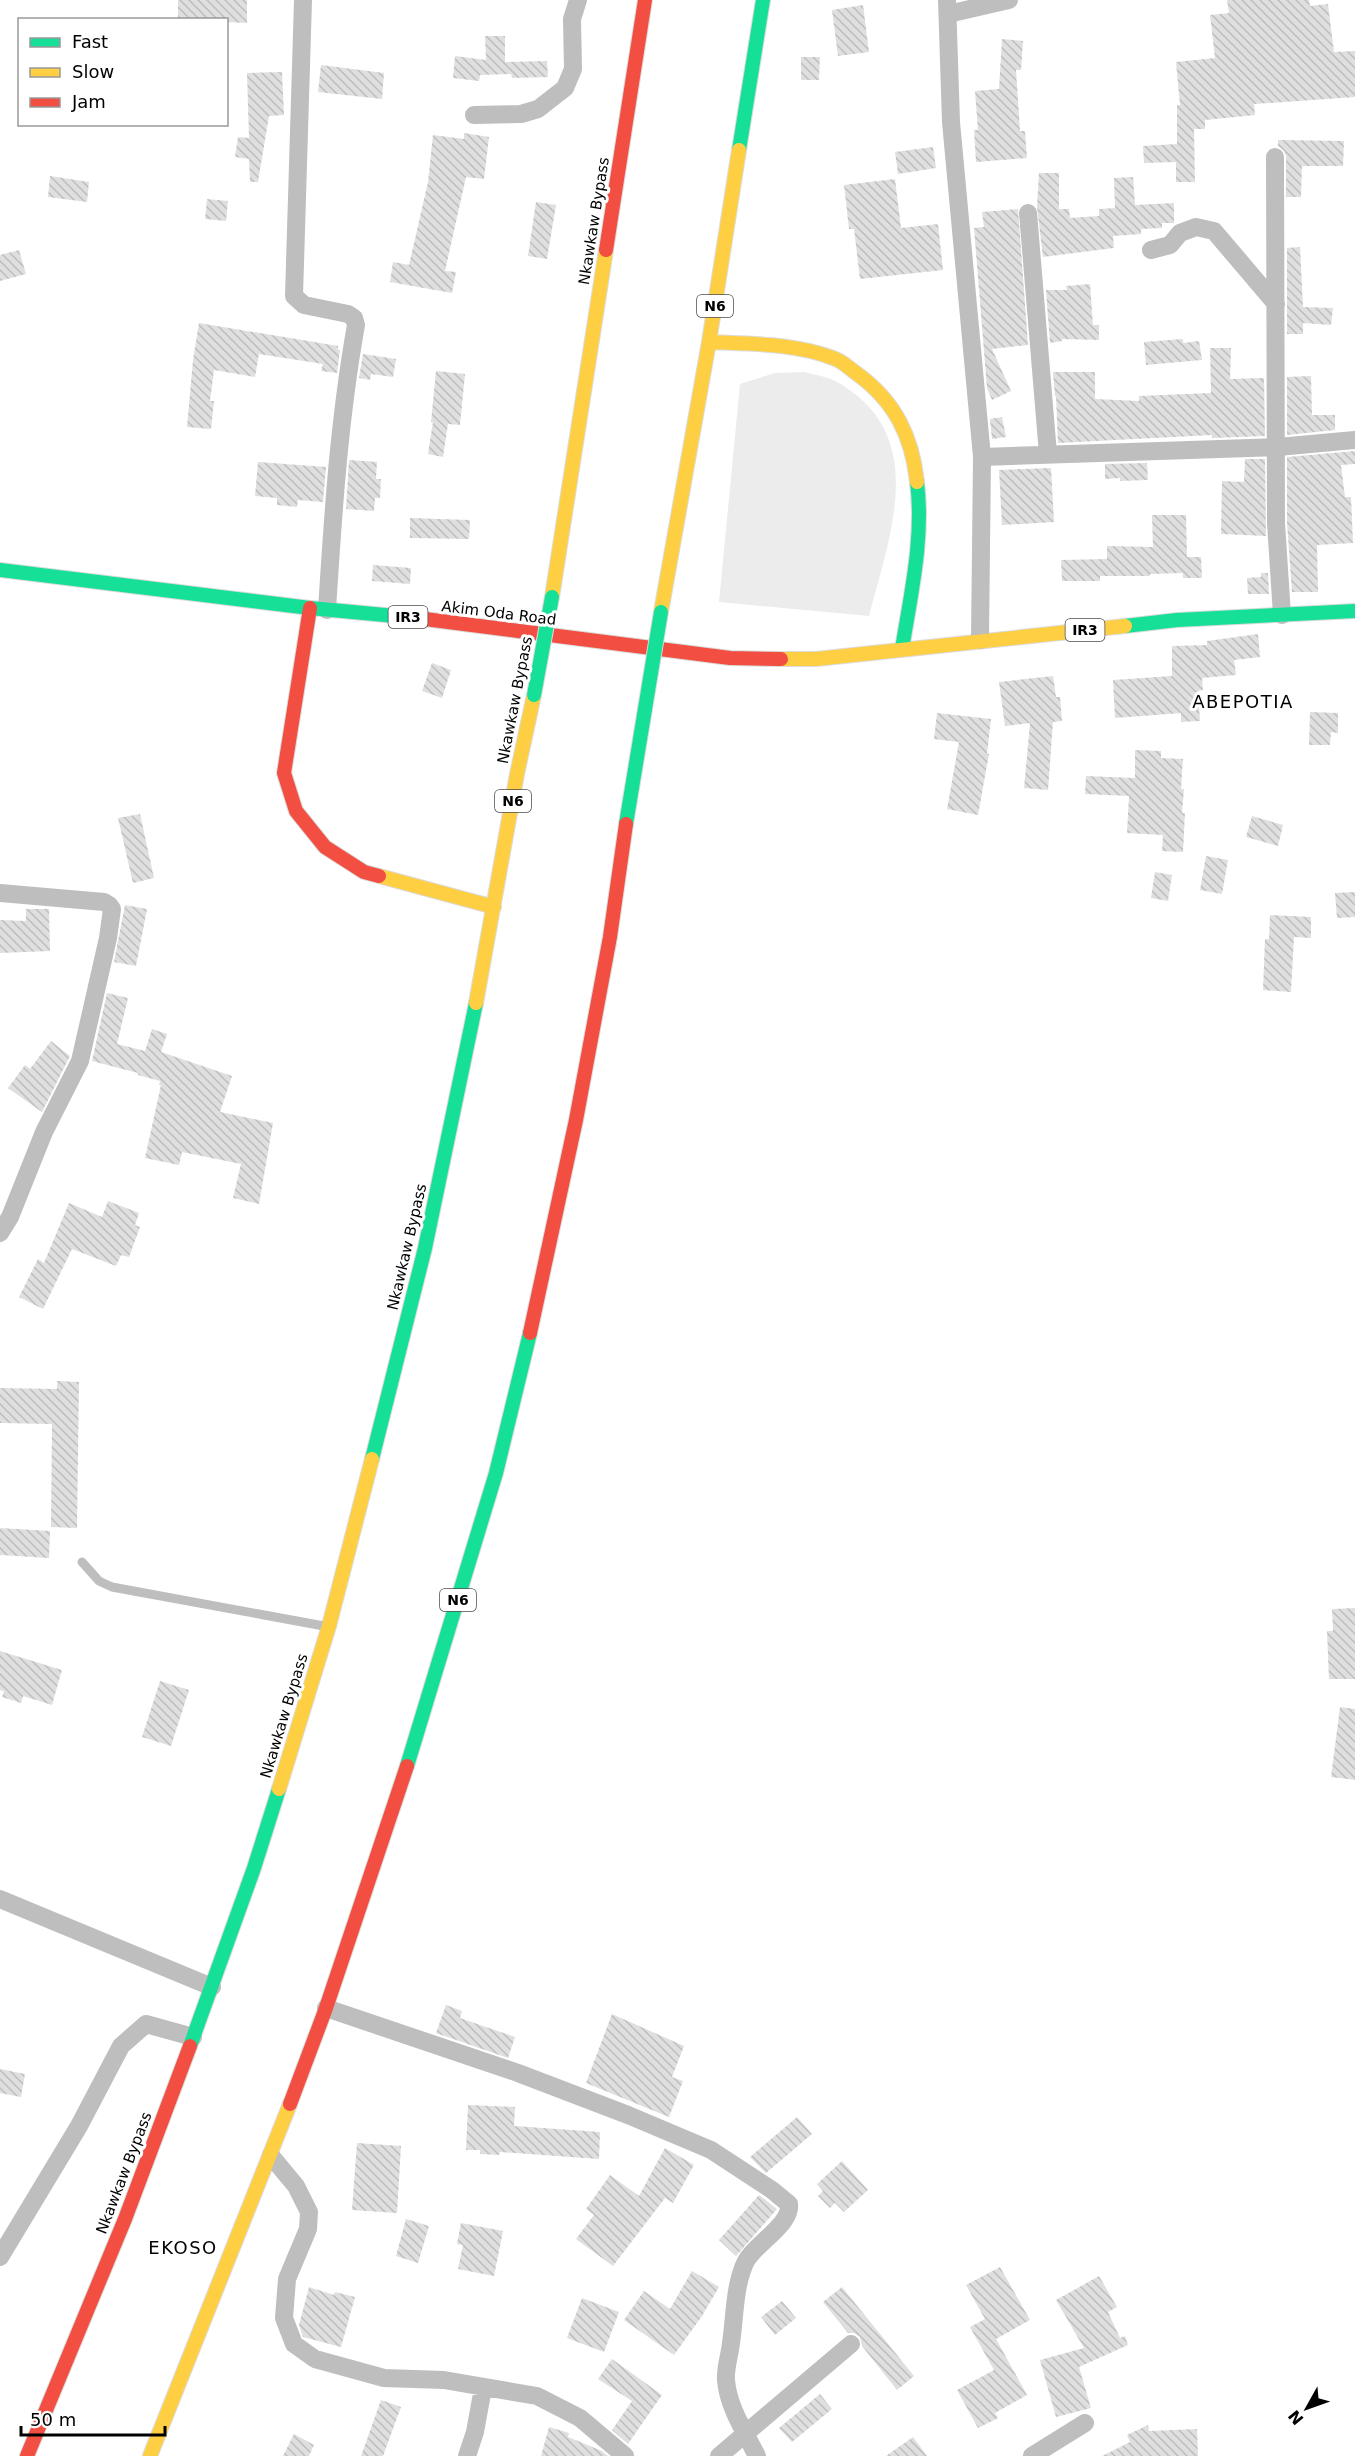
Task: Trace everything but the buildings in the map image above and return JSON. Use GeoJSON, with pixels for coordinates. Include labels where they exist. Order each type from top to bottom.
{"type":"FeatureCollection","features":[{"type":"Feature","properties":{"kind":"main road","name":"Nkawkaw Bypass"},"geometry":{"type":"LineString","coordinates":[[27,2456],[121,2230],[254,1868],[329,1626],[425,1248],[494,908],[517,774],[552,597],[645,0]]}},
{"type":"Feature","properties":{"kind":"main road","name":"N6"},"geometry":{"type":"LineString","coordinates":[[150,2456],[271,2156],[326,2008],[418,1731],[496,1473],[518,1389],[576,1120],[604,971],[621,851],[709,342],[763,0]]}},
{"type":"Feature","properties":{"kind":"main road"},"geometry":{"type":"LineString","coordinates":[[709,342],[786,346],[835,358],[873,385],[900,419],[914,455],[921,512],[918,553],[902,649]]}},
{"type":"Feature","properties":{"kind":"main road","name":"Akim Oda Road"},"geometry":{"type":"LineString","coordinates":[[0,570],[319,609],[388,614],[730,658],[816,659],[902,649]]}},
{"type":"Feature","properties":{"kind":"main road"},"geometry":{"type":"LineString","coordinates":[[319,609],[284,773],[296,812],[325,847],[364,872],[494,908]]}},
{"type":"Feature","properties":{"kind":"main road","name":"IR3"},"geometry":{"type":"LineString","coordinates":[[902,649],[1178,620],[1355,611]]}},
{"type":"Feature","properties":{"kind":"street"},"geometry":{"type":"LineString","coordinates":[[303,0],[294,296],[304,305],[348,314],[354,318],[356,325],[344,392],[319,609]]}},
{"type":"Feature","properties":{"kind":"street"},"geometry":{"type":"LineString","coordinates":[[474,115],[521,114],[538,109],[565,88],[573,69],[572,19],[578,0]]}},
{"type":"Feature","properties":{"kind":"street"},"geometry":{"type":"LineString","coordinates":[[980,640],[982,457],[951,122],[947,7],[1009,0]]}},
{"type":"Feature","properties":{"kind":"street"},"geometry":{"type":"LineString","coordinates":[[1275,157],[1278,447],[1276,523],[1282,615]]}},
{"type":"Feature","properties":{"kind":"street"},"geometry":{"type":"LineString","coordinates":[[1028,213],[1048,454]]}},
{"type":"Feature","properties":{"kind":"street"},"geometry":{"type":"LineString","coordinates":[[1151,250],[1170,245],[1180,232],[1196,227],[1214,231],[1276,304]]}},
{"type":"Feature","properties":{"kind":"street"},"geometry":{"type":"LineString","coordinates":[[982,457],[1278,447],[1355,440]]}},
{"type":"Feature","properties":{"kind":"street"},"geometry":{"type":"LineString","coordinates":[[0,893],[104,902],[112,909],[108,938],[80,1061],[44,1132],[10,1217],[0,1233]]}},
{"type":"Feature","properties":{"kind":"street"},"geometry":{"type":"LineString","coordinates":[[0,1899],[212,1987]]}},
{"type":"Feature","properties":{"kind":"street"},"geometry":{"type":"LineString","coordinates":[[326,2008],[518,2073],[711,2150],[772,2190],[789,2204],[790,2212],[785,2219],[756,2247],[746,2262],[738,2289],[726,2379],[734,2412],[758,2456]]}},
{"type":"Feature","properties":{"kind":"street"},"geometry":{"type":"LineString","coordinates":[[1,2253],[79,2126],[122,2046],[146,2024],[193,2037]]}},
{"type":"Feature","properties":{"kind":"street"},"geometry":{"type":"LineString","coordinates":[[271,2156],[296,2186],[309,2212],[308,2229],[287,2279],[284,2318],[294,2344],[315,2359],[384,2378],[444,2380],[537,2396],[580,2418],[625,2456]]}},
{"type":"Feature","properties":{"kind":"street"},"geometry":{"type":"LineString","coordinates":[[719,2456],[851,2344]]}},
{"type":"Feature","properties":{"kind":"street"},"geometry":{"type":"LineString","coordinates":[[467,2456],[475,2432],[483,2388]]}},
{"type":"Feature","properties":{"kind":"street"},"geometry":{"type":"LineString","coordinates":[[1032,2456],[1085,2423]]}},
{"type":"Feature","properties":{"kind":"lane"},"geometry":{"type":"LineString","coordinates":[[82,1562],[99,1581],[112,1587],[329,1626]]}},
{"type":"Feature","properties":{"kind":"shaded area"},"geometry":{"type":"Polygon","coordinates":[[[804,372],[835,381],[865,403],[884,428],[893,457],[896,487],[893,519],[869,616],[719,602],[740,384],[775,373],[804,372]]]}},
{"type":"Feature","properties":{"kind":"traffic: fast"},"geometry":{"type":"LineString","coordinates":[[739,150],[763,0]]}},
{"type":"Feature","properties":{"kind":"traffic: fast"},"geometry":{"type":"LineString","coordinates":[[902,649],[918,545],[917,482]]}},
{"type":"Feature","properties":{"kind":"traffic: fast"},"geometry":{"type":"LineString","coordinates":[[0,570],[310,608],[417,618]]}},
{"type":"Feature","properties":{"kind":"traffic: fast"},"geometry":{"type":"LineString","coordinates":[[534,695],[552,597]]}},
{"type":"Feature","properties":{"kind":"traffic: fast"},"geometry":{"type":"LineString","coordinates":[[1125,626],[1177,620],[1355,611]]}},
{"type":"Feature","properties":{"kind":"traffic: fast"},"geometry":{"type":"LineString","coordinates":[[645,709],[661,612]]}},
{"type":"Feature","properties":{"kind":"traffic: fast"},"geometry":{"type":"LineString","coordinates":[[626,824],[645,709]]}},
{"type":"Feature","properties":{"kind":"traffic: fast"},"geometry":{"type":"LineString","coordinates":[[372,1459],[425,1248],[476,1003]]}},
{"type":"Feature","properties":{"kind":"traffic: fast"},"geometry":{"type":"LineString","coordinates":[[407,1766],[496,1473],[530,1333]]}},
{"type":"Feature","properties":{"kind":"traffic: fast"},"geometry":{"type":"LineString","coordinates":[[190,2046],[254,1868],[279,1789]]}},
{"type":"Feature","properties":{"kind":"traffic: slow"},"geometry":{"type":"LineString","coordinates":[[661,612],[709,342],[739,150]]}},
{"type":"Feature","properties":{"kind":"traffic: slow"},"geometry":{"type":"LineString","coordinates":[[552,597],[606,250]]}},
{"type":"Feature","properties":{"kind":"traffic: slow"},"geometry":{"type":"LineString","coordinates":[[709,342],[803,349],[842,362],[870,384],[891,408],[906,435],[915,465],[917,482]]}},
{"type":"Feature","properties":{"kind":"traffic: slow"},"geometry":{"type":"LineString","coordinates":[[781,659],[816,659],[1125,626]]}},
{"type":"Feature","properties":{"kind":"traffic: slow"},"geometry":{"type":"LineString","coordinates":[[476,1003],[517,774],[534,695]]}},
{"type":"Feature","properties":{"kind":"traffic: slow"},"geometry":{"type":"LineString","coordinates":[[379,876],[494,907]]}},
{"type":"Feature","properties":{"kind":"traffic: slow"},"geometry":{"type":"LineString","coordinates":[[279,1789],[329,1626],[372,1459]]}},
{"type":"Feature","properties":{"kind":"traffic: slow"},"geometry":{"type":"LineString","coordinates":[[150,2456],[290,2104]]}},
{"type":"Feature","properties":{"kind":"traffic: jam"},"geometry":{"type":"LineString","coordinates":[[606,250],[645,0]]}},
{"type":"Feature","properties":{"kind":"traffic: jam"},"geometry":{"type":"LineString","coordinates":[[310,608],[284,773],[296,811],[325,847],[364,872],[379,876]]}},
{"type":"Feature","properties":{"kind":"traffic: jam"},"geometry":{"type":"LineString","coordinates":[[417,618],[730,658],[781,659]]}},
{"type":"Feature","properties":{"kind":"traffic: jam"},"geometry":{"type":"LineString","coordinates":[[530,1333],[576,1120],[610,937],[626,824]]}},
{"type":"Feature","properties":{"kind":"traffic: jam"},"geometry":{"type":"LineString","coordinates":[[290,2104],[326,2008],[407,1766]]}},
{"type":"Feature","properties":{"kind":"traffic: jam"},"geometry":{"type":"LineString","coordinates":[[27,2456],[125,2219],[190,2046]]}},
{"type":"Feature","properties":{"kind":"district","name":"ABEPOTIA"},"geometry":{"type":"Point","coordinates":[1243,701]}},
{"type":"Feature","properties":{"kind":"district","name":"EKOSO"},"geometry":{"type":"Point","coordinates":[183,2247]}}]}
